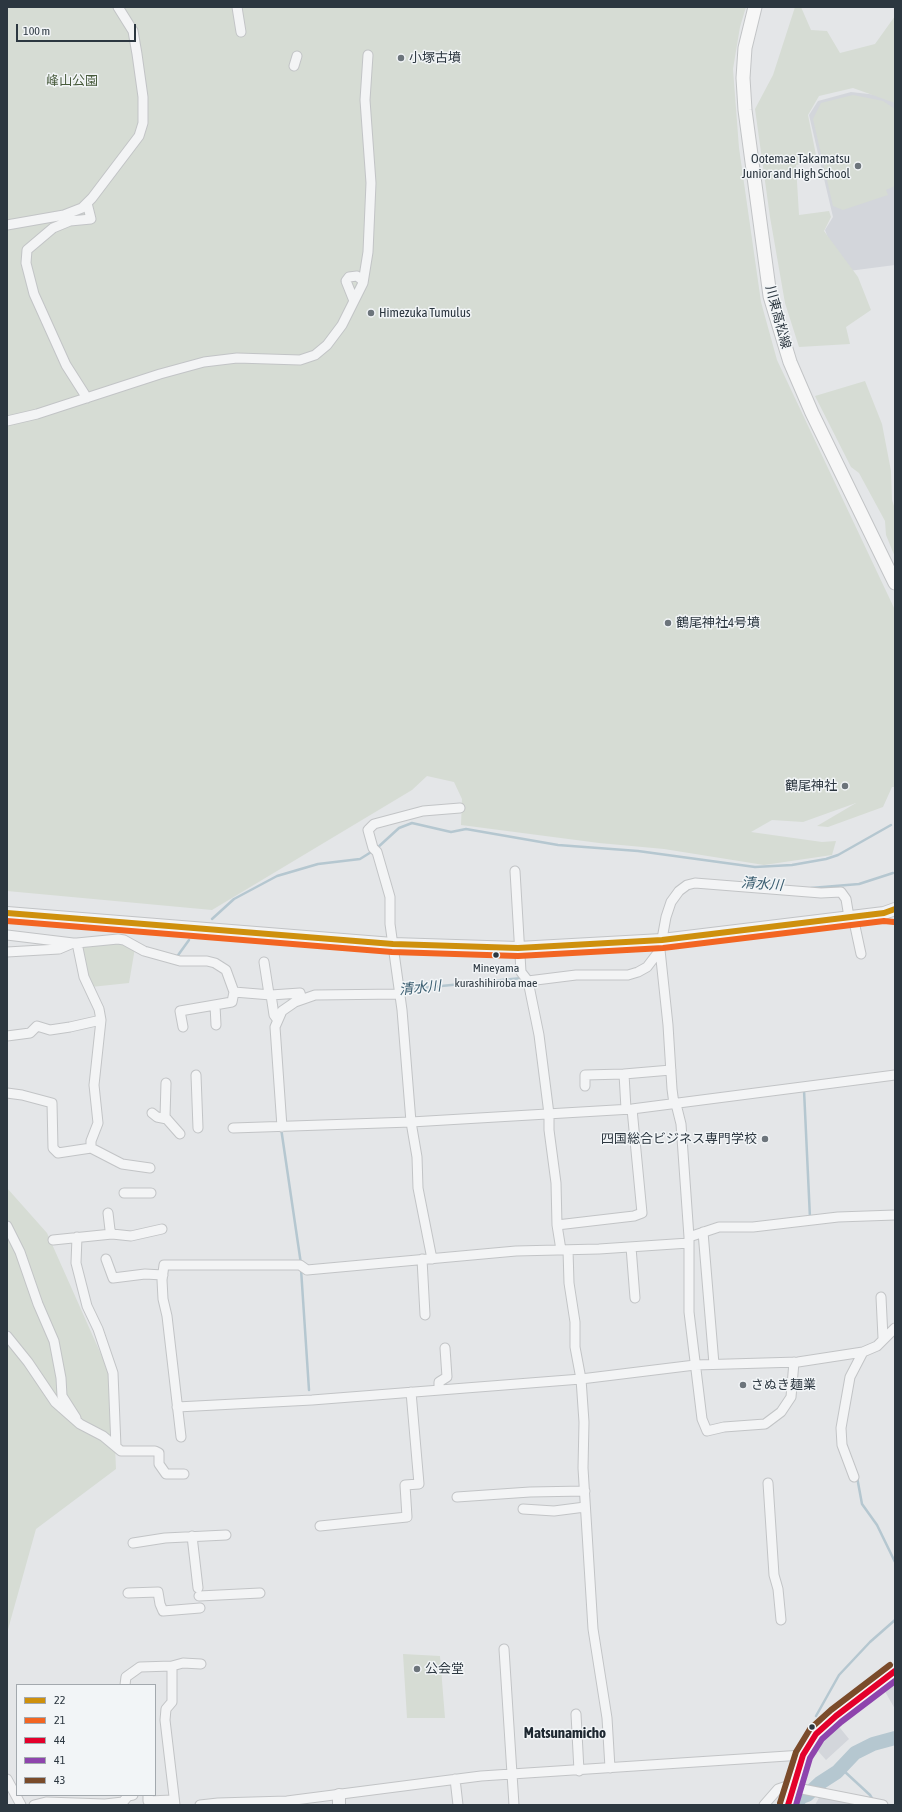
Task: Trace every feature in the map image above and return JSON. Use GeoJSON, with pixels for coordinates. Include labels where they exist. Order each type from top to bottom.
{"type":"FeatureCollection","features":[{"type":"Feature","properties":{"kind":"main road","name":"川東高松線"},"geometry":{"type":"LineString","coordinates":[[755,7],[745,48],[745,110],[770,296],[790,362],[812,413],[895,583]]}},
{"type":"Feature","properties":{"kind":"main road"},"geometry":{"type":"LineString","coordinates":[[788,1805],[799,1787],[803,1755],[816,1734],[895,1671]]}},
{"type":"Feature","properties":{"kind":"street"},"geometry":{"type":"LineString","coordinates":[[7,225],[64,215],[82,208],[139,136],[143,123],[143,97],[133,31],[118,7]]}},
{"type":"Feature","properties":{"kind":"street"},"geometry":{"type":"LineString","coordinates":[[238,7],[241,32]]}},
{"type":"Feature","properties":{"kind":"street"},"geometry":{"type":"LineString","coordinates":[[7,420],[37,414],[160,374],[204,362],[237,358],[300,360],[315,355],[327,345],[342,325],[363,283],[368,252],[372,183],[365,100],[368,54]]}},
{"type":"Feature","properties":{"kind":"street"},"geometry":{"type":"LineString","coordinates":[[294,66],[296,56]]}},
{"type":"Feature","properties":{"kind":"street"},"geometry":{"type":"LineString","coordinates":[[87,203],[91,219],[70,221],[53,228],[27,250],[26,263],[37,301],[66,365],[87,398]]}},
{"type":"Feature","properties":{"kind":"street"},"geometry":{"type":"LineString","coordinates":[[354,301],[346,281],[349,278],[357,276],[363,283]]}},
{"type":"Feature","properties":{"kind":"street"},"geometry":{"type":"LineString","coordinates":[[432,1258],[418,1188],[417,1156],[411,1122],[399,990],[390,924],[390,897],[377,852],[373,848],[368,830],[374,824],[423,810],[460,808]]}},
{"type":"Feature","properties":{"kind":"street"},"geometry":{"type":"LineString","coordinates":[[515,870],[518,948],[539,1035],[549,1114],[548,1130],[556,1183],[557,1225],[565,1250],[575,1322],[575,1347],[581,1379],[585,1507],[593,1629],[607,1718],[610,1768]]}},
{"type":"Feature","properties":{"kind":"street"},"geometry":{"type":"LineString","coordinates":[[794,1362],[791,1397],[781,1412],[765,1424],[724,1427],[707,1431],[702,1420],[689,1312],[689,1240],[681,1124],[675,1104],[671,1070],[661,945],[671,902],[679,891],[688,885],[695,883],[821,893],[841,892],[846,899],[861,954]]}},
{"type":"Feature","properties":{"kind":"street"},"geometry":{"type":"LineString","coordinates":[[7,913],[393,944],[518,948],[661,945],[891,912]]}},
{"type":"Feature","properties":{"kind":"street"},"geometry":{"type":"LineString","coordinates":[[7,935],[75,943]]}},
{"type":"Feature","properties":{"kind":"street"},"geometry":{"type":"LineString","coordinates":[[7,952],[59,949],[80,941],[118,939],[124,940],[144,951],[180,961],[207,961],[215,963],[226,970],[229,974],[234,992],[232,1002],[180,1011],[183,1027]]}},
{"type":"Feature","properties":{"kind":"street"},"geometry":{"type":"LineString","coordinates":[[75,943],[84,976],[99,1009],[100,1020],[94,1085],[98,1123],[91,1141],[91,1148]]}},
{"type":"Feature","properties":{"kind":"street"},"geometry":{"type":"LineString","coordinates":[[526,978],[576,975],[628,975],[647,967],[661,945]]}},
{"type":"Feature","properties":{"kind":"street"},"geometry":{"type":"LineString","coordinates":[[264,962],[275,1017],[282,1127]]}},
{"type":"Feature","properties":{"kind":"street"},"geometry":{"type":"LineString","coordinates":[[234,992],[301,996],[399,990]]}},
{"type":"Feature","properties":{"kind":"street"},"geometry":{"type":"LineString","coordinates":[[275,1017],[301,996]]}},
{"type":"Feature","properties":{"kind":"street"},"geometry":{"type":"LineString","coordinates":[[215,1005],[216,1025]]}},
{"type":"Feature","properties":{"kind":"street"},"geometry":{"type":"LineString","coordinates":[[7,1036],[30,1033],[37,1026],[50,1030],[100,1020]]}},
{"type":"Feature","properties":{"kind":"street"},"geometry":{"type":"LineString","coordinates":[[586,1086],[585,1076],[671,1070]]}},
{"type":"Feature","properties":{"kind":"street"},"geometry":{"type":"LineString","coordinates":[[557,1225],[634,1216],[642,1213],[624,1074]]}},
{"type":"Feature","properties":{"kind":"street"},"geometry":{"type":"LineString","coordinates":[[196,1075],[198,1128]]}},
{"type":"Feature","properties":{"kind":"street"},"geometry":{"type":"LineString","coordinates":[[233,1128],[411,1122],[629,1109],[675,1104],[855,1078],[895,1075]]}},
{"type":"Feature","properties":{"kind":"street"},"geometry":{"type":"LineString","coordinates":[[166,1083],[165,1116],[180,1134]]}},
{"type":"Feature","properties":{"kind":"street"},"geometry":{"type":"LineString","coordinates":[[7,1093],[22,1094],[52,1103],[54,1148],[58,1153],[91,1148],[122,1164],[150,1168]]}},
{"type":"Feature","properties":{"kind":"street"},"geometry":{"type":"LineString","coordinates":[[152,1113],[157,1117],[167,1119]]}},
{"type":"Feature","properties":{"kind":"street"},"geometry":{"type":"LineString","coordinates":[[124,1193],[151,1194]]}},
{"type":"Feature","properties":{"kind":"street"},"geometry":{"type":"LineString","coordinates":[[108,1213],[110,1230],[112,1234]]}},
{"type":"Feature","properties":{"kind":"street"},"geometry":{"type":"LineString","coordinates":[[181,1437],[163,1299],[164,1265],[300,1265],[306,1270],[516,1251],[631,1247],[689,1240],[703,1232],[719,1227],[753,1227],[838,1217],[895,1214]]}},
{"type":"Feature","properties":{"kind":"street"},"geometry":{"type":"LineString","coordinates":[[7,1226],[20,1252],[38,1304],[54,1341],[61,1378],[62,1396],[80,1424]]}},
{"type":"Feature","properties":{"kind":"street"},"geometry":{"type":"LineString","coordinates":[[53,1240],[112,1234],[131,1236],[162,1229]]}},
{"type":"Feature","properties":{"kind":"street"},"geometry":{"type":"LineString","coordinates":[[703,1232],[714,1364]]}},
{"type":"Feature","properties":{"kind":"street"},"geometry":{"type":"LineString","coordinates":[[77,1237],[76,1263],[86,1306],[98,1329],[113,1373],[116,1447]]}},
{"type":"Feature","properties":{"kind":"street"},"geometry":{"type":"LineString","coordinates":[[631,1247],[635,1298]]}},
{"type":"Feature","properties":{"kind":"street"},"geometry":{"type":"LineString","coordinates":[[106,1259],[113,1278],[145,1274],[163,1275]]}},
{"type":"Feature","properties":{"kind":"street"},"geometry":{"type":"LineString","coordinates":[[422,1259],[425,1315]]}},
{"type":"Feature","properties":{"kind":"street"},"geometry":{"type":"LineString","coordinates":[[881,1297],[884,1338]]}},
{"type":"Feature","properties":{"kind":"street"},"geometry":{"type":"LineString","coordinates":[[177,1407],[312,1400],[581,1379],[695,1365],[794,1362],[863,1352],[877,1346],[895,1328]]}},
{"type":"Feature","properties":{"kind":"street"},"geometry":{"type":"LineString","coordinates":[[7,1336],[28,1362],[55,1402],[80,1424],[103,1436],[121,1451],[155,1451],[158,1453],[159,1464],[166,1474],[184,1474]]}},
{"type":"Feature","properties":{"kind":"street"},"geometry":{"type":"LineString","coordinates":[[439,1390],[439,1382],[447,1377],[445,1348]]}},
{"type":"Feature","properties":{"kind":"street"},"geometry":{"type":"LineString","coordinates":[[854,1477],[842,1444],[841,1428],[850,1377],[863,1352]]}},
{"type":"Feature","properties":{"kind":"street"},"geometry":{"type":"LineString","coordinates":[[320,1526],[407,1517],[405,1485],[419,1484],[411,1392]]}},
{"type":"Feature","properties":{"kind":"street"},"geometry":{"type":"LineString","coordinates":[[768,1482],[774,1575],[778,1589],[781,1620]]}},
{"type":"Feature","properties":{"kind":"street"},"geometry":{"type":"LineString","coordinates":[[457,1497],[530,1492],[585,1491]]}},
{"type":"Feature","properties":{"kind":"street"},"geometry":{"type":"LineString","coordinates":[[523,1509],[554,1511],[585,1507]]}},
{"type":"Feature","properties":{"kind":"street"},"geometry":{"type":"LineString","coordinates":[[133,1543],[192,1536],[226,1535]]}},
{"type":"Feature","properties":{"kind":"street"},"geometry":{"type":"LineString","coordinates":[[192,1536],[199,1592],[241,1598],[260,1593]]}},
{"type":"Feature","properties":{"kind":"street"},"geometry":{"type":"LineString","coordinates":[[128,1593],[158,1592],[163,1611],[200,1608]]}},
{"type":"Feature","properties":{"kind":"street"},"geometry":{"type":"LineString","coordinates":[[504,1649],[514,1805]]}},
{"type":"Feature","properties":{"kind":"street"},"geometry":{"type":"LineString","coordinates":[[125,1684],[126,1677],[140,1667],[172,1666],[183,1663],[201,1664]]}},
{"type":"Feature","properties":{"kind":"street"},"geometry":{"type":"LineString","coordinates":[[148,1796],[148,1801],[174,1803],[165,1720],[166,1709],[172,1702],[172,1666]]}},
{"type":"Feature","properties":{"kind":"street"},"geometry":{"type":"LineString","coordinates":[[576,1714],[579,1771]]}},
{"type":"Feature","properties":{"kind":"street"},"geometry":{"type":"LineString","coordinates":[[200,1805],[339,1800],[455,1779],[803,1755]]}},
{"type":"Feature","properties":{"kind":"street"},"geometry":{"type":"LineString","coordinates":[[7,1779],[17,1803]]}},
{"type":"Feature","properties":{"kind":"street"},"geometry":{"type":"LineString","coordinates":[[455,1779],[458,1805]]}},
{"type":"Feature","properties":{"kind":"street"},"geometry":{"type":"LineString","coordinates":[[764,1805],[782,1786],[799,1787],[883,1805]]}},
{"type":"Feature","properties":{"kind":"street"},"geometry":{"type":"LineString","coordinates":[[34,1805],[46,1802],[117,1803],[123,1802],[128,1796]]}},
{"type":"Feature","properties":{"kind":"shaded area","name":"Ootemae Takamatsu Junior and High School"},"geometry":{"type":"Polygon","coordinates":[[[851,92],[886,96],[895,102],[895,265],[841,272],[825,230],[833,217],[809,115],[818,101],[851,92]]]}},
{"type":"Feature","properties":{"kind":"shaded area"},"geometry":{"type":"Polygon","coordinates":[[[895,1679],[895,1709],[883,1688],[895,1679]]]}},
{"type":"Feature","properties":{"kind":"shaded area"},"geometry":{"type":"Polygon","coordinates":[[[836,1723],[849,1739],[826,1760],[818,1751],[816,1755],[812,1751],[836,1723]]]}},
{"type":"Feature","properties":{"kind":"shaded area"},"geometry":{"type":"Polygon","coordinates":[[[821,1794],[870,1805],[815,1805],[821,1794]]]}},
{"type":"Feature","properties":{"kind":"green space","name":"峰山公園"},"geometry":{"type":"Polygon","coordinates":[[[7,7],[746,7],[740,27],[733,69],[739,148],[761,302],[777,360],[895,610],[895,787],[892,787],[883,807],[828,827],[817,826],[856,803],[803,822],[772,820],[751,832],[822,842],[836,841],[832,855],[764,865],[664,849],[599,843],[461,825],[462,799],[454,782],[427,776],[412,790],[212,910],[7,891],[7,7]]]}},
{"type":"Feature","properties":{"kind":"green space"},"geometry":{"type":"Polygon","coordinates":[[[795,7],[801,7],[811,30],[827,31],[840,53],[875,44],[895,16],[895,103],[853,88],[819,96],[808,115],[817,160],[796,165],[799,215],[829,211],[831,217],[824,231],[858,277],[871,310],[846,327],[850,344],[799,347],[785,303],[770,217],[755,109],[773,75],[795,7]]]}},
{"type":"Feature","properties":{"kind":"green space","name":"Ootemae Takamatsu Junior and High School"},"geometry":{"type":"Polygon","coordinates":[[[853,95],[883,101],[895,109],[895,186],[886,190],[888,195],[843,210],[833,206],[813,119],[821,103],[853,95]]]}},
{"type":"Feature","properties":{"kind":"green space"},"geometry":{"type":"Polygon","coordinates":[[[865,381],[882,424],[891,471],[892,500],[895,509],[895,557],[886,535],[885,521],[859,473],[851,467],[815,396],[865,381]]]}},
{"type":"Feature","properties":{"kind":"green space"},"geometry":{"type":"Polygon","coordinates":[[[121,941],[135,948],[129,983],[91,987],[82,949],[83,944],[121,941]]]}},
{"type":"Feature","properties":{"kind":"green space"},"geometry":{"type":"Polygon","coordinates":[[[7,1188],[47,1233],[112,1379],[116,1469],[36,1529],[7,1633],[7,1188]]]}},
{"type":"Feature","properties":{"kind":"green space"},"geometry":{"type":"Polygon","coordinates":[[[403,1654],[440,1656],[445,1718],[407,1718],[403,1654]]]}},
{"type":"Feature","properties":{"kind":"waterway"},"geometry":{"type":"LineString","coordinates":[[212,919],[234,899],[277,876],[318,864],[360,859],[376,849],[399,828],[412,823],[451,832],[466,829],[558,845],[638,851],[755,867],[792,865],[826,859],[838,855],[891,825]]}},
{"type":"Feature","properties":{"kind":"waterway","name":"清水川"},"geometry":{"type":"LineString","coordinates":[[811,888],[859,884],[893,873]]}},
{"type":"Feature","properties":{"kind":"waterway"},"geometry":{"type":"LineString","coordinates":[[176,958],[189,940]]}},
{"type":"Feature","properties":{"kind":"waterway","name":"清水川"},"geometry":{"type":"LineString","coordinates":[[401,990],[522,978]]}},
{"type":"Feature","properties":{"kind":"waterway"},"geometry":{"type":"LineString","coordinates":[[804,1090],[810,1218]]}},
{"type":"Feature","properties":{"kind":"waterway"},"geometry":{"type":"LineString","coordinates":[[281,1128],[301,1264]]}},
{"type":"Feature","properties":{"kind":"waterway"},"geometry":{"type":"LineString","coordinates":[[301,1269],[309,1390]]}},
{"type":"Feature","properties":{"kind":"waterway"},"geometry":{"type":"LineString","coordinates":[[857,1477],[862,1504],[877,1525],[895,1562]]}},
{"type":"Feature","properties":{"kind":"waterway"},"geometry":{"type":"LineString","coordinates":[[816,1716],[839,1675],[870,1642],[895,1620]]}},
{"type":"Feature","properties":{"kind":"waterway"},"geometry":{"type":"LineString","coordinates":[[798,1805],[799,1798],[807,1795],[820,1783],[837,1772],[855,1753],[873,1744],[895,1738]]}},
{"type":"Feature","properties":{"kind":"waterway"},"geometry":{"type":"LineString","coordinates":[[844,1771],[870,1795],[873,1800]]}},
{"type":"Feature","properties":{"kind":"transit line","name":"22"},"geometry":{"type":"LineString","coordinates":[[7,913],[393,944],[518,948],[662,940],[884,913],[895,909]]}},
{"type":"Feature","properties":{"kind":"transit line","name":"21"},"geometry":{"type":"LineString","coordinates":[[7,921],[392,952],[518,956],[663,948],[884,921],[894,922]]}},
{"type":"Feature","properties":{"kind":"transit line","name":"43"},"geometry":{"type":"LineString","coordinates":[[780,1803],[796,1752],[810,1729],[831,1710],[890,1665]]}},
{"type":"Feature","properties":{"kind":"transit line","name":"44"},"geometry":{"type":"LineString","coordinates":[[788,1805],[803,1755],[816,1734],[836,1716],[895,1671]]}},
{"type":"Feature","properties":{"kind":"transit line","name":"41"},"geometry":{"type":"LineString","coordinates":[[796,1805],[810,1758],[822,1739],[841,1722],[895,1681]]}},
{"type":"Feature","properties":{"kind":"place","name":"小塚古墳"},"geometry":{"type":"Point","coordinates":[401,58]}},
{"type":"Feature","properties":{"kind":"place","name":"Ootemae Takamatsu Junior and High School"},"geometry":{"type":"Point","coordinates":[858,166]}},
{"type":"Feature","properties":{"kind":"place","name":"Himezuka Tumulus"},"geometry":{"type":"Point","coordinates":[371,313]}},
{"type":"Feature","properties":{"kind":"place","name":"鶴尾神社4号墳"},"geometry":{"type":"Point","coordinates":[668,623]}},
{"type":"Feature","properties":{"kind":"place","name":"鶴尾神社"},"geometry":{"type":"Point","coordinates":[845,786]}},
{"type":"Feature","properties":{"kind":"place","name":"Mineyama kurashihiroba mae"},"geometry":{"type":"Point","coordinates":[496,955]}},
{"type":"Feature","properties":{"kind":"place","name":"四国総合ビジネス専門学校"},"geometry":{"type":"Point","coordinates":[765,1139]}},
{"type":"Feature","properties":{"kind":"place","name":"さぬき麺業"},"geometry":{"type":"Point","coordinates":[743,1385]}},
{"type":"Feature","properties":{"kind":"place","name":"公会堂"},"geometry":{"type":"Point","coordinates":[417,1669]}},
{"type":"Feature","properties":{"kind":"district","name":"Matsunamicho"},"geometry":{"type":"Point","coordinates":[565,1733]}}]}
